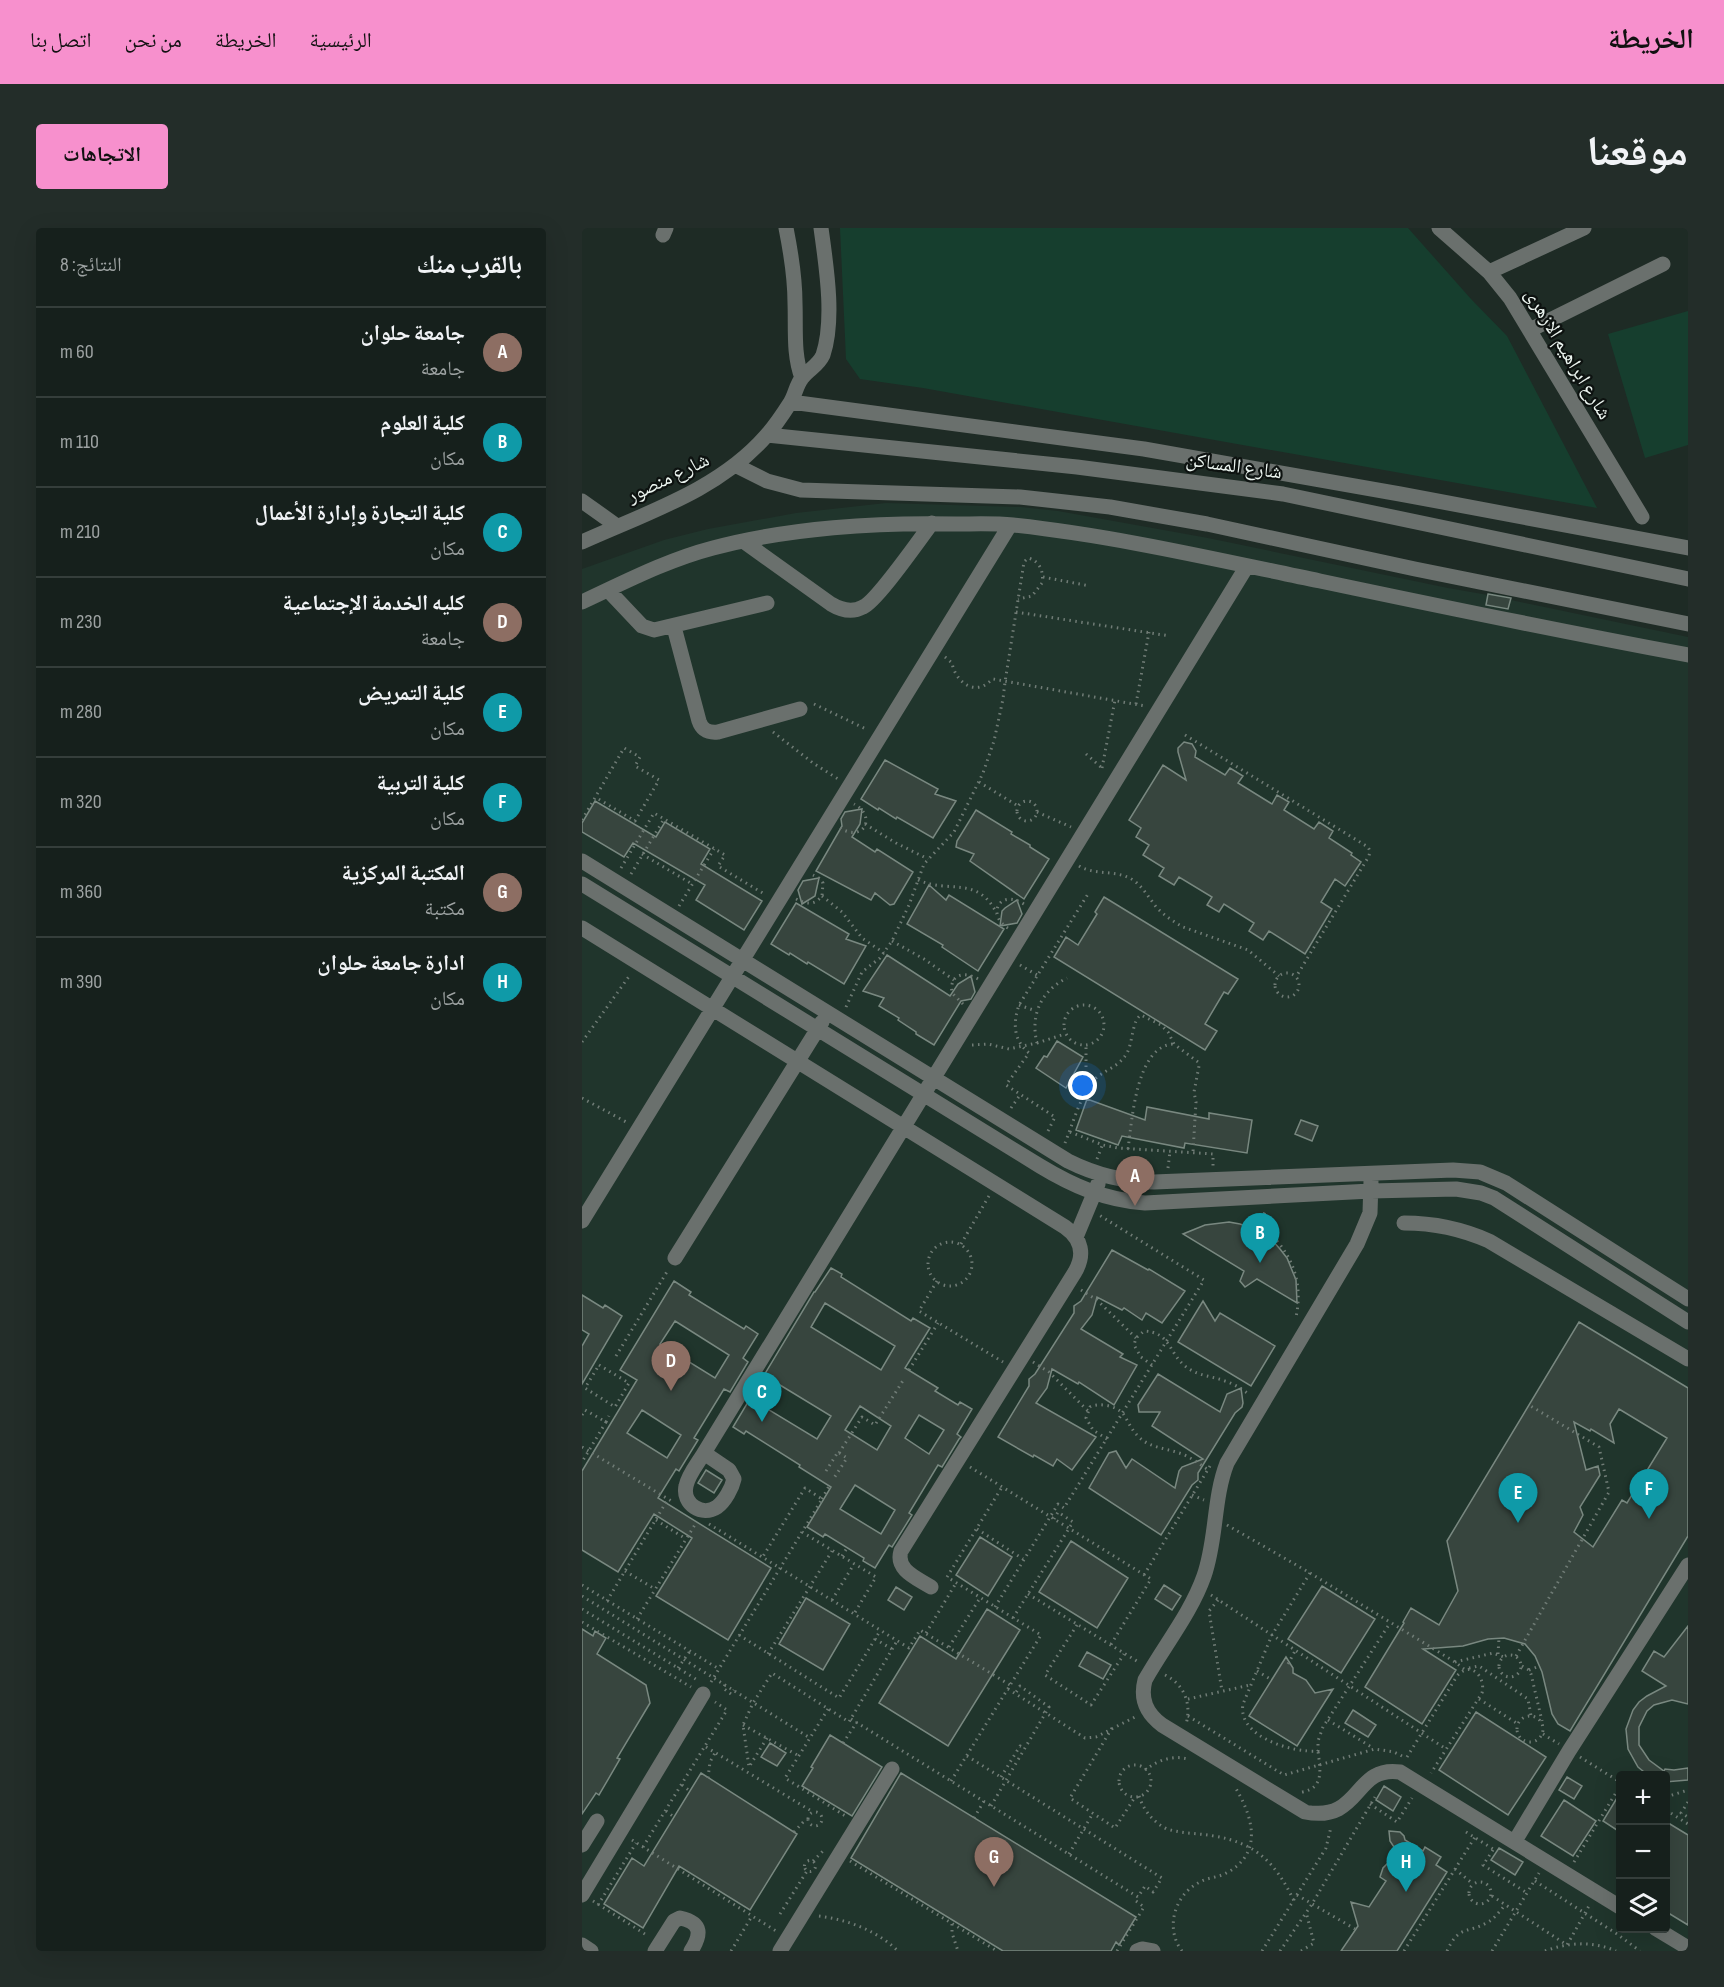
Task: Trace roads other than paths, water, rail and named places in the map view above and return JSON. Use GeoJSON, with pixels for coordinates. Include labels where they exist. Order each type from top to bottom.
{"type":"FeatureCollection","features":[{"type":"Feature","properties":{"kind":"street"},"geometry":{"type":"LineString","coordinates":[[786,228],[793,268],[796,358],[802,378]]}},
{"type":"Feature","properties":{"kind":"street","name":"شارع منصور"},"geometry":{"type":"LineString","coordinates":[[582,542],[699,489],[735,465],[767,435],[791,402],[802,378],[818,364],[823,354],[828,295],[821,228]]}},
{"type":"Feature","properties":{"kind":"street","name":"شارع ابراهيم الازهرى"},"geometry":{"type":"LineString","coordinates":[[1439,228],[1489,272],[1510,298],[1642,517]]}},
{"type":"Feature","properties":{"kind":"street"},"geometry":{"type":"LineString","coordinates":[[1489,272],[1584,228]]}},
{"type":"Feature","properties":{"kind":"street"},"geometry":{"type":"LineString","coordinates":[[1530,330],[1663,264]]}},
{"type":"Feature","properties":{"kind":"street","name":"شارع المساكن"},"geometry":{"type":"LineString","coordinates":[[791,402],[1144,449],[1688,548]]}},
{"type":"Feature","properties":{"kind":"street","name":"شارع المساكن"},"geometry":{"type":"LineString","coordinates":[[767,435],[1077,466],[1283,494],[1688,579]]}},
{"type":"Feature","properties":{"kind":"street"},"geometry":{"type":"LineString","coordinates":[[735,465],[767,481],[801,490],[1020,497],[1159,514],[1688,624]]}},
{"type":"Feature","properties":{"kind":"street"},"geometry":{"type":"LineString","coordinates":[[582,501],[617,526]]}},
{"type":"Feature","properties":{"kind":"street"},"geometry":{"type":"LineString","coordinates":[[743,541],[839,609],[856,610],[871,602],[932,523]]}},
{"type":"Feature","properties":{"kind":"street"},"geometry":{"type":"LineString","coordinates":[[582,602],[659,566],[743,541],[837,528],[932,523],[1010,525],[1099,538],[1247,566],[1485,616],[1688,655]]}},
{"type":"Feature","properties":{"kind":"street"},"geometry":{"type":"LineString","coordinates":[[582,1221],[1010,525]]}},
{"type":"Feature","properties":{"kind":"street"},"geometry":{"type":"LineString","coordinates":[[704,1453],[1247,566]]}},
{"type":"Feature","properties":{"kind":"street"},"geometry":{"type":"LineString","coordinates":[[608,590],[642,626],[654,630],[767,603]]}},
{"type":"Feature","properties":{"kind":"street"},"geometry":{"type":"LineString","coordinates":[[674,627],[703,729],[712,733],[718,732],[800,709]]}},
{"type":"Feature","properties":{"kind":"street"},"geometry":{"type":"LineString","coordinates":[[582,861],[1060,1156],[1101,1176],[1125,1181],[1154,1182],[1467,1171],[1494,1177],[1688,1299]]}},
{"type":"Feature","properties":{"kind":"street"},"geometry":{"type":"LineString","coordinates":[[582,884],[1060,1178],[1095,1194],[1120,1200],[1158,1202],[1371,1191],[1468,1190],[1494,1198],[1688,1322]]}},
{"type":"Feature","properties":{"kind":"street"},"geometry":{"type":"LineString","coordinates":[[582,928],[904,1126],[1065,1227],[1076,1237],[1080,1246],[1080,1264],[901,1551],[900,1562],[904,1569],[931,1587]]}},
{"type":"Feature","properties":{"kind":"street"},"geometry":{"type":"LineString","coordinates":[[675,1258],[818,1029],[834,1016]]}},
{"type":"Feature","properties":{"kind":"street"},"geometry":{"type":"LineString","coordinates":[[1399,1173],[1399,1190]]}},
{"type":"Feature","properties":{"kind":"street"},"geometry":{"type":"LineString","coordinates":[[1370,1174],[1370,1213],[1357,1244],[1227,1463],[1217,1498],[1212,1546],[1204,1577],[1190,1605],[1150,1669],[1142,1690],[1143,1701],[1153,1719],[1305,1812],[1318,1815],[1342,1808],[1373,1776],[1381,1772],[1390,1770],[1427,1778],[1509,1838],[1616,1904]]}},
{"type":"Feature","properties":{"kind":"street"},"geometry":{"type":"LineString","coordinates":[[1076,1237],[1101,1176]]}},
{"type":"Feature","properties":{"kind":"street"},"geometry":{"type":"LineString","coordinates":[[1120,1200],[1125,1181]]}},
{"type":"Feature","properties":{"kind":"street"},"geometry":{"type":"LineString","coordinates":[[1404,1223],[1422,1223],[1456,1229],[1490,1241],[1688,1359]]}},
{"type":"Feature","properties":{"kind":"street"},"geometry":{"type":"LineString","coordinates":[[1509,1838],[1569,1751],[1688,1565]]}},
{"type":"Feature","properties":{"kind":"street"},"geometry":{"type":"LineString","coordinates":[[582,1895],[703,1694]]}},
{"type":"Feature","properties":{"kind":"street"},"geometry":{"type":"LineString","coordinates":[[784,1945],[892,1769]]}},
{"type":"Feature","properties":{"kind":"street"},"geometry":{"type":"LineString","coordinates":[[582,1845],[597,1821]]}},
{"type":"Feature","properties":{"kind":"street"},"geometry":{"type":"LineString","coordinates":[[658,1947],[674,1921],[683,1918],[696,1927],[699,1933],[691,1951]]}},
{"type":"Feature","properties":{"kind":"street"},"geometry":{"type":"LineString","coordinates":[[1662,1933],[1688,1948]]}},
{"type":"Feature","properties":{"kind":"street"},"geometry":{"type":"LineString","coordinates":[[582,1945],[591,1951]]}},
{"type":"Feature","properties":{"kind":"street"},"geometry":{"type":"LineString","coordinates":[[1137,1951],[1143,1949],[1153,1951]]}},
{"type":"Feature","properties":{"kind":"place","name":"جامعة حلوان"},"geometry":{"type":"Point","coordinates":[1135,1206]}},
{"type":"Feature","properties":{"kind":"place","name":"كلية العلوم"},"geometry":{"type":"Point","coordinates":[1260,1263]}},
{"type":"Feature","properties":{"kind":"place","name":"كليه الخدمة الإجتماعية"},"geometry":{"type":"Point","coordinates":[671,1391]}},
{"type":"Feature","properties":{"kind":"place","name":"كلية التجارة وإدارة الأعمال"},"geometry":{"type":"Point","coordinates":[762,1422]}},
{"type":"Feature","properties":{"kind":"place","name":"كلية التربية"},"geometry":{"type":"Point","coordinates":[1649,1519]}},
{"type":"Feature","properties":{"kind":"place","name":"كلية التمريض"},"geometry":{"type":"Point","coordinates":[1518,1523]}},
{"type":"Feature","properties":{"kind":"place","name":"المكتبة المركزية"},"geometry":{"type":"Point","coordinates":[994,1887]}},
{"type":"Feature","properties":{"kind":"place","name":"ادارة جامعة حلوان"},"geometry":{"type":"Point","coordinates":[1406,1892]}}]}
